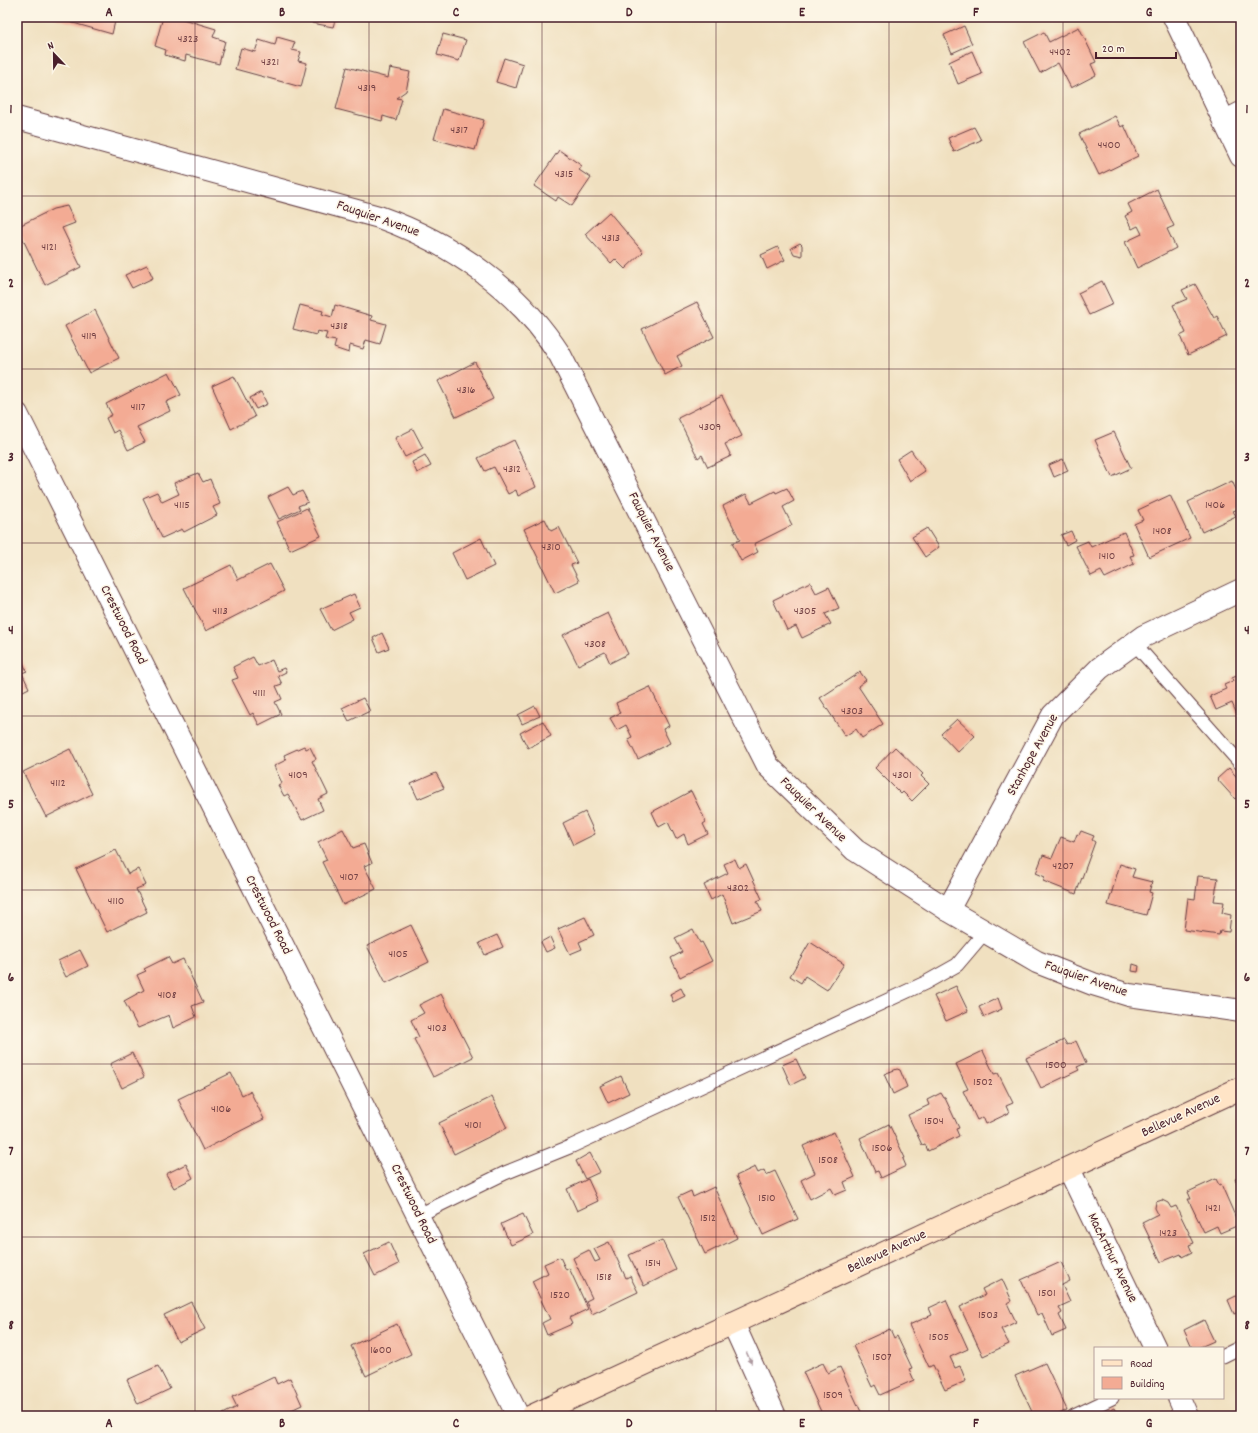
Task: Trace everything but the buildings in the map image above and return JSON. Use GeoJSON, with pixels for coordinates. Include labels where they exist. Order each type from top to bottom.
{"type":"FeatureCollection","features":[{"type":"Feature","properties":{"kind":"street"},"geometry":{"type":"LineString","coordinates":[[1174,17],[1233,118],[1241,156]]}},
{"type":"Feature","properties":{"kind":"street","name":"Fauquier Avenue"},"geometry":{"type":"LineString","coordinates":[[17,118],[379,217],[402,225],[451,249],[472,263],[499,285],[537,322],[567,366],[768,766],[855,850],[948,910],[1037,962],[1093,984],[1129,995],[1241,1011]]}},
{"type":"Feature","properties":{"kind":"street","name":"Crestwood Road"},"geometry":{"type":"LineString","coordinates":[[17,414],[419,1215],[518,1416]]}},
{"type":"Feature","properties":{"kind":"street","name":"Stanhope Avenue"},"geometry":{"type":"LineString","coordinates":[[948,910],[1054,715],[1100,668],[1144,636],[1241,590]]}},
{"type":"Feature","properties":{"kind":"street","name":"Bellevue Avenue"},"geometry":{"type":"LineString","coordinates":[[532,1416],[1241,1088]]}},
{"type":"Feature","properties":{"kind":"street","name":"MacArthur Avenue"},"geometry":{"type":"LineString","coordinates":[[1068,1169],[1155,1347]]}},
{"type":"Feature","properties":{"kind":"street"},"geometry":{"type":"LineString","coordinates":[[733,1322],[775,1416]]}},
{"type":"Feature","properties":{"kind":"street"},"geometry":{"type":"LineString","coordinates":[[1179,1399],[1187,1416]]}},
{"type":"Feature","properties":{"kind":"lane"},"geometry":{"type":"LineString","coordinates":[[1134,643],[1241,764]]}},
{"type":"Feature","properties":{"kind":"lane"},"geometry":{"type":"LineString","coordinates":[[419,1215],[505,1173],[572,1146],[925,983],[957,965],[985,932]]}},
{"type":"Feature","properties":{"kind":"lane"},"geometry":{"type":"LineString","coordinates":[[1224,1356],[1241,1347]]}},
{"type":"Feature","properties":{"kind":"lane"},"geometry":{"type":"LineString","coordinates":[[1074,1416],[1110,1399]]}}]}
